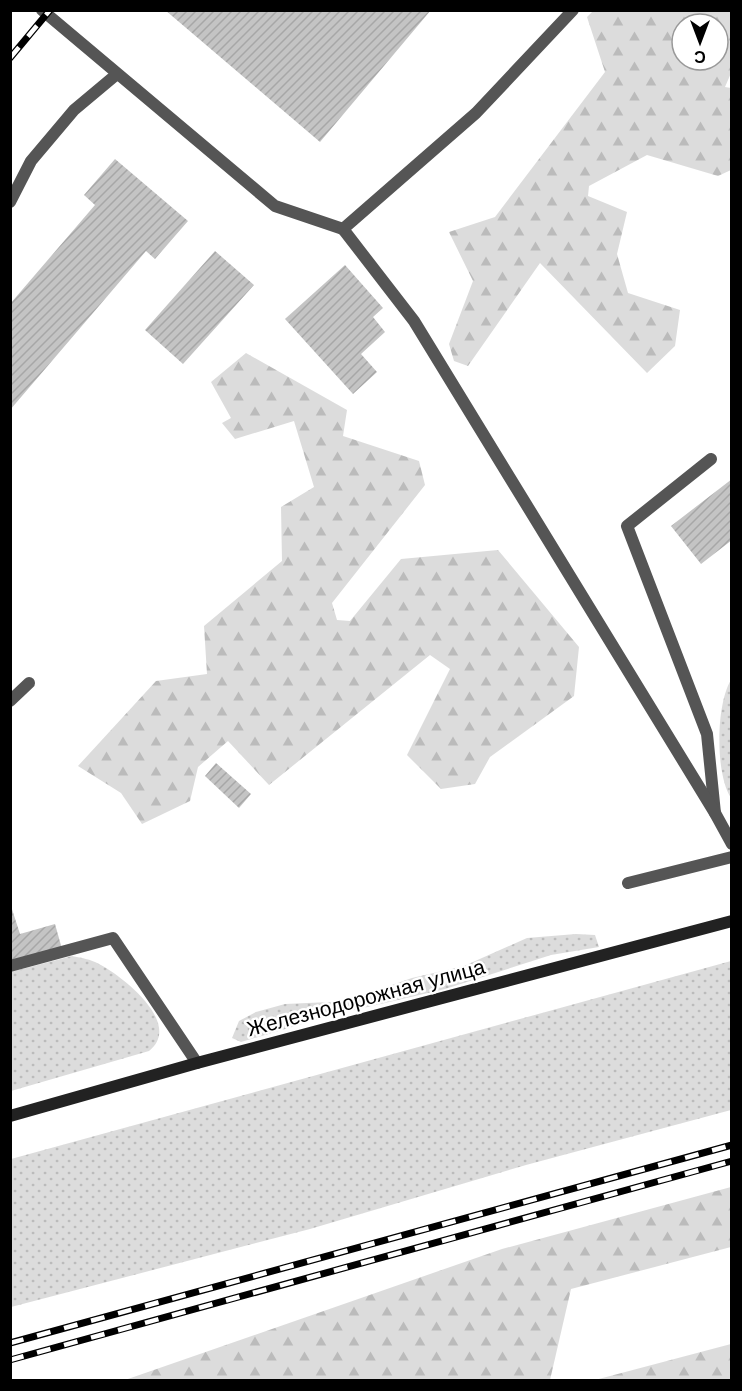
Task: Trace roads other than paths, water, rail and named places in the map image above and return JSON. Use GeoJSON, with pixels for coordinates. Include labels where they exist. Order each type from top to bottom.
{"type":"FeatureCollection","features":[{"type":"Feature","properties":{"kind":"main road","name":"Железнодорожная улица"},"geometry":{"type":"LineString","coordinates":[[10,1116],[197,1063],[732,921]]}},
{"type":"Feature","properties":{"kind":"street"},"geometry":{"type":"LineString","coordinates":[[42,10],[275,206],[343,229],[414,321],[732,844]]}},
{"type":"Feature","properties":{"kind":"street"},"geometry":{"type":"LineString","coordinates":[[343,229],[476,113],[573,10]]}},
{"type":"Feature","properties":{"kind":"street"},"geometry":{"type":"LineString","coordinates":[[10,202],[31,161],[74,110],[117,74]]}},
{"type":"Feature","properties":{"kind":"street"},"geometry":{"type":"LineString","coordinates":[[711,459],[627,526],[707,734],[715,813]]}},
{"type":"Feature","properties":{"kind":"street"},"geometry":{"type":"LineString","coordinates":[[10,701],[29,683]]}},
{"type":"Feature","properties":{"kind":"street"},"geometry":{"type":"LineString","coordinates":[[628,883],[732,857]]}},
{"type":"Feature","properties":{"kind":"street"},"geometry":{"type":"LineString","coordinates":[[10,966],[113,938],[197,1063]]}},
{"type":"Feature","properties":{"kind":"railway"},"geometry":{"type":"LineString","coordinates":[[10,58],[50,10]]}},
{"type":"Feature","properties":{"kind":"railway"},"geometry":{"type":"LineString","coordinates":[[10,1343],[732,1145]]}},
{"type":"Feature","properties":{"kind":"railway"},"geometry":{"type":"LineString","coordinates":[[10,1360],[732,1161]]}}]}
